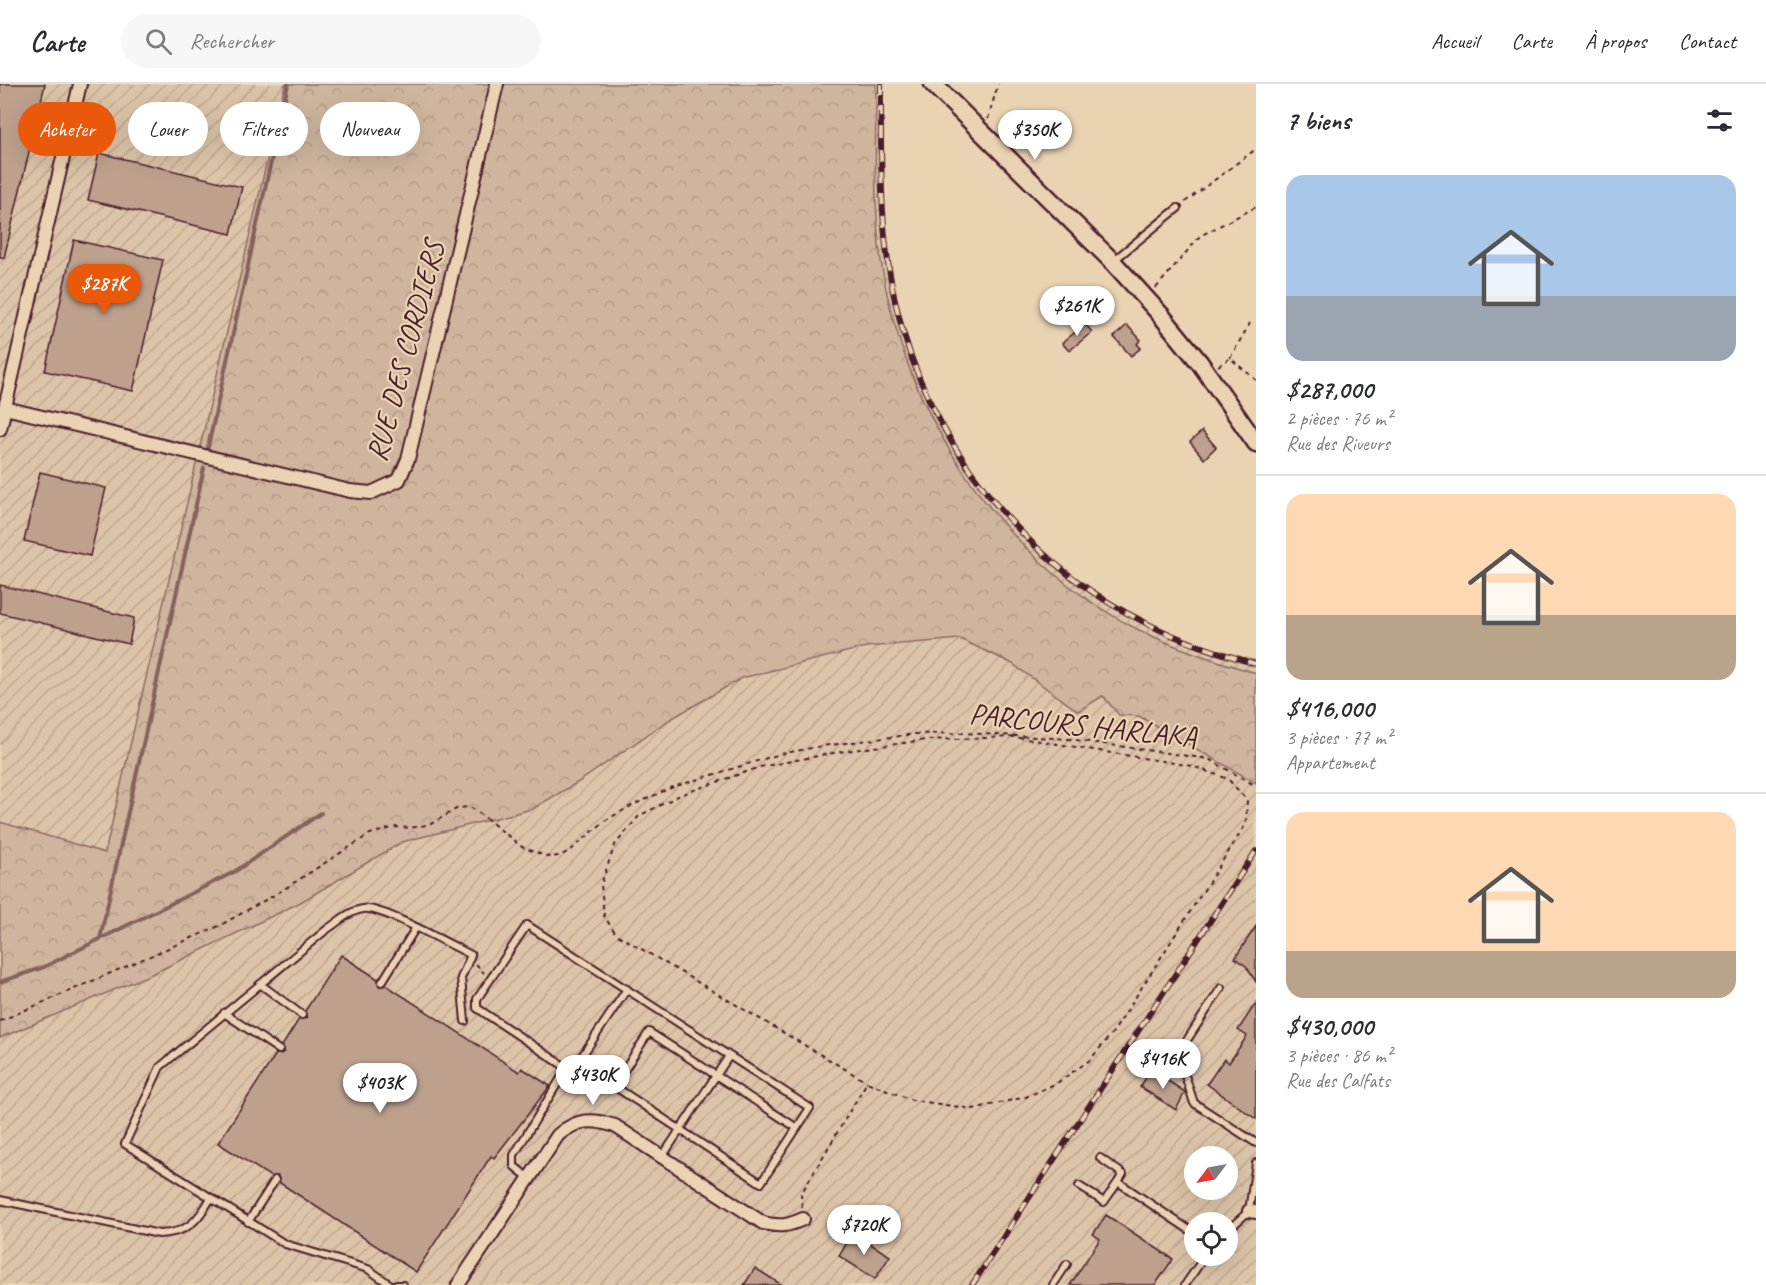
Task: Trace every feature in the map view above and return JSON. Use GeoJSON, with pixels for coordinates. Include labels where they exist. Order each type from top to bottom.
{"type":"FeatureCollection","features":[{"type":"Feature","properties":{"kind":"street"},"geometry":{"type":"LineString","coordinates":[[0,429],[80,84]]}},
{"type":"Feature","properties":{"kind":"street","name":"RUE DES CORDIERS"},"geometry":{"type":"LineString","coordinates":[[5,408],[350,491],[371,493],[399,480],[408,459],[497,84]]}},
{"type":"Feature","properties":{"kind":"street"},"geometry":{"type":"LineString","coordinates":[[933,84],[1113,262],[1207,374],[1256,443]]}},
{"type":"Feature","properties":{"kind":"street"},"geometry":{"type":"LineString","coordinates":[[458,1285],[558,1135],[570,1124],[581,1120],[601,1121],[615,1126],[763,1223],[776,1226],[790,1225],[803,1219]]}},
{"type":"Feature","properties":{"kind":"lane"},"geometry":{"type":"LineString","coordinates":[[1113,262],[1178,208]]}},
{"type":"Feature","properties":{"kind":"lane"},"geometry":{"type":"LineString","coordinates":[[403,1285],[390,1285],[368,1269],[285,1244],[125,1144],[160,1067],[326,930],[356,911],[373,910],[471,955],[462,978],[465,1021]]}},
{"type":"Feature","properties":{"kind":"lane"},"geometry":{"type":"LineString","coordinates":[[567,1068],[477,1008],[477,999],[527,925],[810,1108],[797,1128],[761,1183],[614,1086],[649,1032],[797,1128]]}},
{"type":"Feature","properties":{"kind":"lane"},"geometry":{"type":"LineString","coordinates":[[382,982],[416,929]]}},
{"type":"Feature","properties":{"kind":"lane"},"geometry":{"type":"LineString","coordinates":[[260,984],[302,1015]]}},
{"type":"Feature","properties":{"kind":"lane"},"geometry":{"type":"LineString","coordinates":[[1221,988],[1178,1054],[1194,1103],[1256,1143]]}},
{"type":"Feature","properties":{"kind":"lane"},"geometry":{"type":"LineString","coordinates":[[529,1178],[514,1166],[513,1155],[567,1068],[576,1065],[627,989]]}},
{"type":"Feature","properties":{"kind":"lane"},"geometry":{"type":"LineString","coordinates":[[224,1013],[279,1050]]}},
{"type":"Feature","properties":{"kind":"lane"},"geometry":{"type":"LineString","coordinates":[[662,1157],[729,1056]]}},
{"type":"Feature","properties":{"kind":"lane"},"geometry":{"type":"LineString","coordinates":[[1079,1186],[1104,1202],[1123,1174],[1100,1158]]}},
{"type":"Feature","properties":{"kind":"lane"},"geometry":{"type":"LineString","coordinates":[[1238,1223],[1253,1211],[1256,1163]]}},
{"type":"Feature","properties":{"kind":"lane"},"geometry":{"type":"LineString","coordinates":[[248,1222],[275,1180]]}},
{"type":"Feature","properties":{"kind":"lane"},"geometry":{"type":"LineString","coordinates":[[1118,1182],[1184,1226]]}},
{"type":"Feature","properties":{"kind":"lane"},"geometry":{"type":"LineString","coordinates":[[0,1200],[159,1234],[178,1233],[190,1228],[211,1198]]}},
{"type":"Feature","properties":{"kind":"lane"},"geometry":{"type":"LineString","coordinates":[[1053,1285],[1067,1264]]}},
{"type":"Feature","properties":{"kind":"lane"},"geometry":{"type":"LineString","coordinates":[[1185,1285],[1198,1266]]}},
{"type":"Feature","properties":{"kind":"path"},"geometry":{"type":"LineString","coordinates":[[982,133],[998,84]]}},
{"type":"Feature","properties":{"kind":"path"},"geometry":{"type":"LineString","coordinates":[[1178,208],[1256,148]]}},
{"type":"Feature","properties":{"kind":"path"},"geometry":{"type":"LineString","coordinates":[[1146,299],[1200,236],[1256,207]]}},
{"type":"Feature","properties":{"kind":"path"},"geometry":{"type":"LineString","coordinates":[[1207,374],[1230,358],[1250,323]]}},
{"type":"Feature","properties":{"kind":"path"},"geometry":{"type":"LineString","coordinates":[[1230,358],[1256,380]]}},
{"type":"Feature","properties":{"kind":"path","name":"PARCOURS HARLAKA"},"geometry":{"type":"LineString","coordinates":[[0,1021],[217,927],[278,893],[370,834],[396,827],[410,828],[431,824],[458,808],[470,807],[522,846],[548,857],[559,856],[570,851],[606,820],[674,787],[780,754],[915,734],[1020,734],[1199,757],[1209,759],[1256,786]]}},
{"type":"Feature","properties":{"kind":"path"},"geometry":{"type":"LineString","coordinates":[[1014,737],[1192,766],[1228,779],[1247,800],[1246,824],[1114,1031],[1090,1060],[1058,1083],[1026,1097],[973,1108],[912,1100],[867,1082],[616,934],[604,916],[601,884],[615,844],[639,816],[680,795],[760,767],[839,752],[925,740],[1014,737]]}},
{"type":"Feature","properties":{"kind":"path"},"geometry":{"type":"LineString","coordinates":[[803,1219],[801,1194],[867,1082]]}},
{"type":"Feature","properties":{"kind":"shaded area"},"geometry":{"type":"Polygon","coordinates":[[[0,84],[881,84],[882,213],[896,305],[919,378],[946,434],[966,466],[1014,525],[1046,555],[1114,605],[1145,623],[1187,641],[1256,664],[1256,1285],[0,1285],[0,84]]]}},
{"type":"Feature","properties":{"kind":"green space"},"geometry":{"type":"Polygon","coordinates":[[[285,84],[876,84],[876,195],[881,261],[893,317],[911,372],[936,425],[966,475],[1002,522],[1042,563],[1088,599],[1151,636],[1195,654],[1256,673],[1256,783],[1139,716],[1119,715],[1103,696],[1078,711],[1011,663],[960,639],[866,647],[742,678],[669,720],[580,781],[532,809],[402,842],[299,903],[154,973],[0,1038],[0,822],[105,853],[268,156],[308,156],[308,102],[281,102],[285,84]]]}},
{"type":"Feature","properties":{"kind":"building"},"geometry":{"type":"Polygon","coordinates":[[[0,84],[45,84],[41,102],[18,102],[18,156],[28,156],[4,258],[0,257],[0,84]]]}},
{"type":"Feature","properties":{"kind":"building"},"geometry":{"type":"Polygon","coordinates":[[[98,156],[112,156],[242,187],[231,234],[88,200],[98,156]]]}},
{"type":"Feature","properties":{"kind":"building"},"geometry":{"type":"Polygon","coordinates":[[[74,240],[163,260],[133,391],[45,371],[74,240]]]}},
{"type":"Feature","properties":{"kind":"building"},"geometry":{"type":"Polygon","coordinates":[[[1085,324],[1092,332],[1069,351],[1062,343],[1085,324]]]}},
{"type":"Feature","properties":{"kind":"building"},"geometry":{"type":"Polygon","coordinates":[[[1127,325],[1141,340],[1137,344],[1141,348],[1131,356],[1114,337],[1127,325]]]}},
{"type":"Feature","properties":{"kind":"building"},"geometry":{"type":"Polygon","coordinates":[[[1202,431],[1216,447],[1204,459],[1190,442],[1202,431]]]}},
{"type":"Feature","properties":{"kind":"building"},"geometry":{"type":"Polygon","coordinates":[[[40,472],[106,488],[90,556],[24,541],[40,472]]]}},
{"type":"Feature","properties":{"kind":"building"},"geometry":{"type":"Polygon","coordinates":[[[0,585],[134,618],[129,644],[0,613],[0,585]]]}},
{"type":"Feature","properties":{"kind":"building"},"geometry":{"type":"Polygon","coordinates":[[[1256,926],[1256,982],[1246,966],[1235,958],[1256,926]]]}},
{"type":"Feature","properties":{"kind":"building"},"geometry":{"type":"Polygon","coordinates":[[[341,955],[378,979],[379,986],[386,985],[519,1072],[522,1068],[550,1086],[494,1158],[491,1156],[416,1272],[280,1183],[278,1176],[271,1177],[218,1143],[276,1054],[284,1052],[282,1046],[299,1019],[307,1018],[305,1011],[341,955]]]}},
{"type":"Feature","properties":{"kind":"building"},"geometry":{"type":"Polygon","coordinates":[[[1256,1003],[1256,1119],[1207,1084],[1224,1059],[1229,1063],[1247,1036],[1238,1030],[1256,1003]]]}},
{"type":"Feature","properties":{"kind":"building"},"geometry":{"type":"Polygon","coordinates":[[[1151,1070],[1185,1092],[1176,1110],[1140,1087],[1151,1070]]]}},
{"type":"Feature","properties":{"kind":"building"},"geometry":{"type":"Polygon","coordinates":[[[1106,1215],[1173,1259],[1155,1285],[1070,1285],[1100,1239],[1093,1234],[1106,1215]]]}},
{"type":"Feature","properties":{"kind":"building"},"geometry":{"type":"Polygon","coordinates":[[[853,1233],[890,1256],[875,1279],[839,1256],[853,1233]]]}},
{"type":"Feature","properties":{"kind":"building"},"geometry":{"type":"Polygon","coordinates":[[[755,1268],[782,1285],[744,1285],[755,1268]]]}},
{"type":"Feature","properties":{"kind":"waterway"},"geometry":{"type":"LineString","coordinates":[[208,447],[288,84]]}},
{"type":"Feature","properties":{"kind":"waterway"},"geometry":{"type":"LineString","coordinates":[[100,939],[204,468]]}},
{"type":"Feature","properties":{"kind":"waterway"},"geometry":{"type":"LineString","coordinates":[[0,982],[44,967],[234,872],[321,813]]}},
{"type":"Feature","properties":{"kind":"railway"},"geometry":{"type":"LineString","coordinates":[[881,84],[881,167],[890,278],[911,355],[931,403],[956,448],[986,491],[1020,531],[1059,566],[1101,597],[1146,623],[1173,635],[1256,664]]}},
{"type":"Feature","properties":{"kind":"railway"},"geometry":{"type":"LineString","coordinates":[[972,1285],[1256,851]]}}]}
